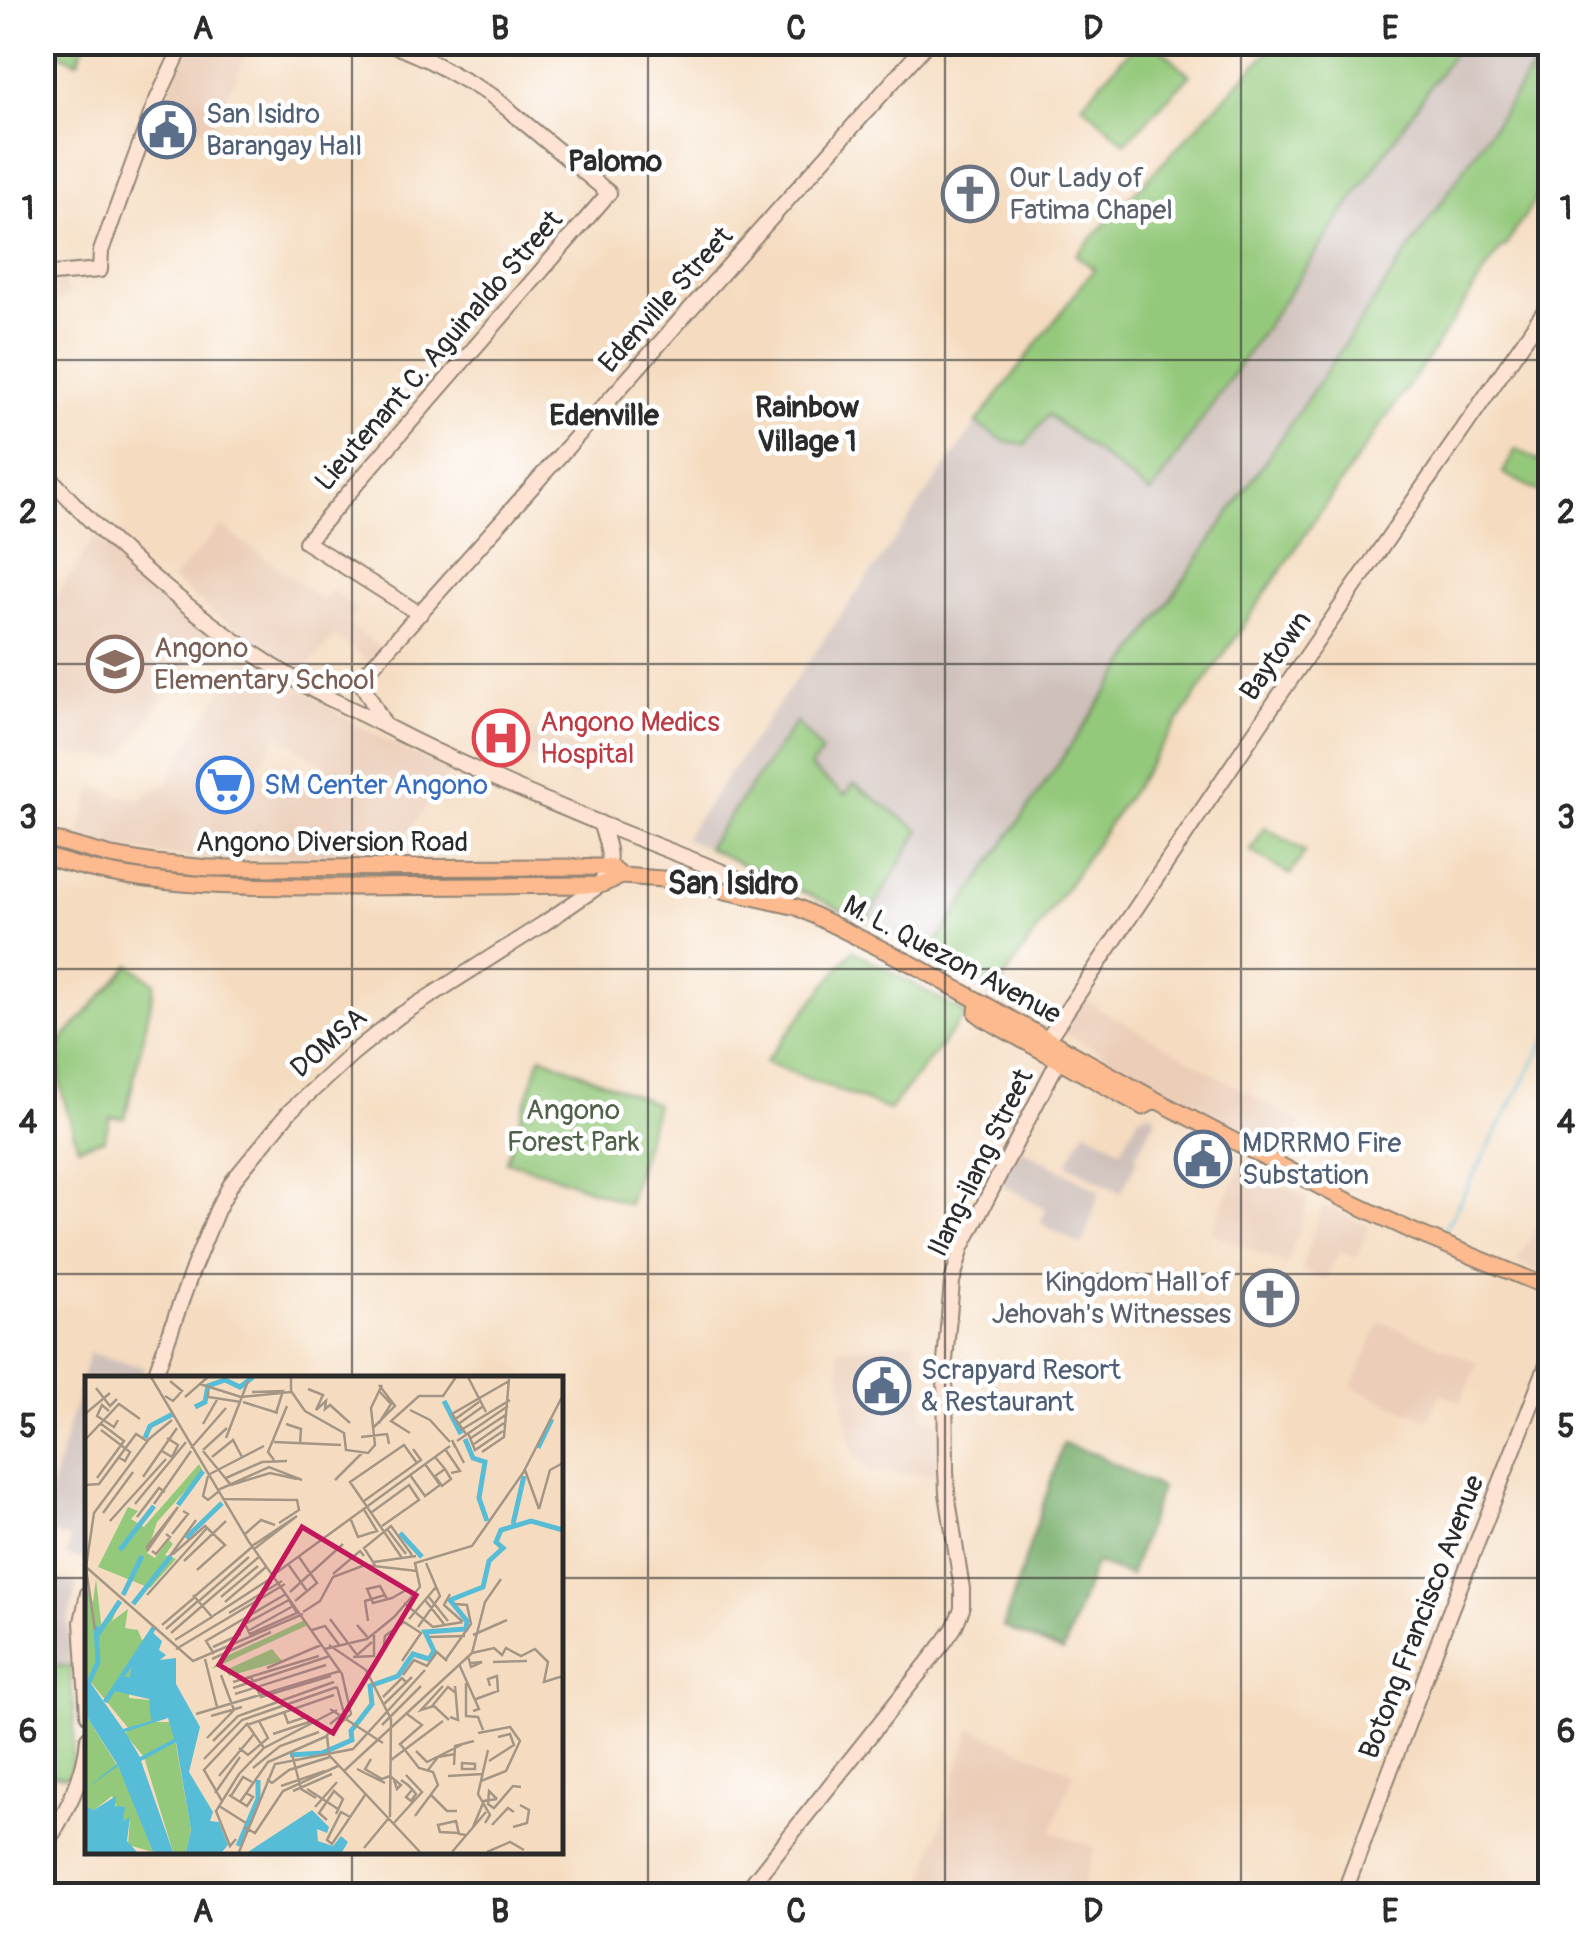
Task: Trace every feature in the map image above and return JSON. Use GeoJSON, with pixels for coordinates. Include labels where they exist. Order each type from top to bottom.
{"type":"FeatureCollection","features":[{"type":"Feature","properties":{"kind":"main road","name":"Angono Diversion Road"},"geometry":{"type":"LineString","coordinates":[[42,837],[84,850],[154,863],[209,868],[616,871],[692,883],[797,907]]}},
{"type":"Feature","properties":{"kind":"main road"},"geometry":{"type":"LineString","coordinates":[[80,867],[84,850]]}},
{"type":"Feature","properties":{"kind":"main road","name":"Angono Diversion Road"},"geometry":{"type":"LineString","coordinates":[[42,855],[144,879],[208,885],[600,885],[616,871]]}},
{"type":"Feature","properties":{"kind":"main road"},"geometry":{"type":"LineString","coordinates":[[487,868],[488,885]]}},
{"type":"Feature","properties":{"kind":"main road","name":"M. L. Quezon Avenue"},"geometry":{"type":"LineString","coordinates":[[797,907],[892,953],[1156,1100],[1388,1220],[1550,1288]]}},
{"type":"Feature","properties":{"kind":"main road"},"geometry":{"type":"LineString","coordinates":[[978,1001],[978,1013],[984,1019],[1058,1061],[1143,1108],[1156,1100]]}},
{"type":"Feature","properties":{"kind":"street"},"geometry":{"type":"LineString","coordinates":[[42,275],[100,270],[101,251],[155,104],[184,42]]}},
{"type":"Feature","properties":{"kind":"street","name":"Lieutenant C. Aguinaldo Street"},"geometry":{"type":"LineString","coordinates":[[387,42],[491,95],[609,193],[306,542],[420,614]]}},
{"type":"Feature","properties":{"kind":"street","name":"Edenville Street"},"geometry":{"type":"LineString","coordinates":[[360,680],[928,42]]}},
{"type":"Feature","properties":{"kind":"street","name":"Baytown"},"geometry":{"type":"LineString","coordinates":[[1046,1040],[1550,303]]}},
{"type":"Feature","properties":{"kind":"street","name":"M. L. Quezon Avenue"},"geometry":{"type":"LineString","coordinates":[[42,468],[104,533],[158,580],[298,681],[489,775],[723,870],[797,907]]}},
{"type":"Feature","properties":{"kind":"street"},"geometry":{"type":"LineString","coordinates":[[298,681],[360,680],[386,726]]}},
{"type":"Feature","properties":{"kind":"street"},"geometry":{"type":"LineString","coordinates":[[600,823],[616,871]]}},
{"type":"Feature","properties":{"kind":"street","name":"DOMSA"},"geometry":{"type":"LineString","coordinates":[[155,1376],[217,1210],[232,1182],[290,1111],[398,1016],[600,885]]}},
{"type":"Feature","properties":{"kind":"street","name":"Ilang-ilang Street"},"geometry":{"type":"LineString","coordinates":[[742,1896],[954,1628],[962,1609],[947,1493],[945,1361],[952,1282],[962,1246],[1058,1061]]}},
{"type":"Feature","properties":{"kind":"street","name":"Botong Francisco Avenue"},"geometry":{"type":"LineString","coordinates":[[1343,1896],[1550,1357]]}},
{"type":"Feature","properties":{"kind":"street"},"geometry":{"type":"LineString","coordinates":[[85,1608],[85,1668]]}},
{"type":"Feature","properties":{"kind":"street"},"geometry":{"type":"LineString","coordinates":[[42,1852],[78,1784],[85,1760]]}},
{"type":"Feature","properties":{"kind":"shaded area"},"geometry":{"type":"Polygon","coordinates":[[[191,43],[252,43],[209,133],[159,112],[191,43]]]}},
{"type":"Feature","properties":{"kind":"shaded area"},"geometry":{"type":"Polygon","coordinates":[[[1460,43],[1550,43],[928,955],[866,921],[920,830],[854,785],[845,795],[810,768],[796,723],[707,848],[684,838],[976,424],[1006,441],[1047,415],[1152,494],[1460,43]]]}},
{"type":"Feature","properties":{"kind":"shaded area"},"geometry":{"type":"Polygon","coordinates":[[[61,280],[70,293],[45,311],[42,281],[61,280]]]}},
{"type":"Feature","properties":{"kind":"shaded area"},"geometry":{"type":"Polygon","coordinates":[[[221,526],[323,601],[332,591],[357,611],[348,623],[380,648],[368,661],[335,637],[299,676],[172,580],[221,526]]]}},
{"type":"Feature","properties":{"kind":"shaded area","name":"Angono Elementary School"},"geometry":{"type":"Polygon","coordinates":[[[95,536],[209,632],[121,758],[43,754],[42,621],[95,536]]]}},
{"type":"Feature","properties":{"kind":"shaded area"},"geometry":{"type":"Polygon","coordinates":[[[245,657],[356,725],[452,770],[391,856],[187,858],[77,840],[94,786],[138,800],[167,784],[193,734],[245,657]],[[278,735],[257,769],[259,774],[311,794],[328,767],[278,735]]]}},
{"type":"Feature","properties":{"kind":"shaded area"},"geometry":{"type":"Polygon","coordinates":[[[534,730],[585,752],[574,777],[524,755],[534,730]]]}},
{"type":"Feature","properties":{"kind":"shaded area"},"geometry":{"type":"Polygon","coordinates":[[[1083,999],[1301,1123],[1286,1153],[1060,1031],[1083,999]]]}},
{"type":"Feature","properties":{"kind":"shaded area"},"geometry":{"type":"Polygon","coordinates":[[[1147,1111],[1157,1117],[1135,1156],[1138,1159],[1121,1193],[1067,1163],[1086,1129],[1121,1149],[1140,1115],[1147,1111]]]}},
{"type":"Feature","properties":{"kind":"shaded area"},"geometry":{"type":"Polygon","coordinates":[[[1018,1147],[1100,1191],[1082,1246],[1040,1223],[1046,1209],[999,1183],[1018,1147]]]}},
{"type":"Feature","properties":{"kind":"shaded area"},"geometry":{"type":"Polygon","coordinates":[[[1241,1165],[1309,1199],[1287,1265],[1210,1232],[1241,1165]]]}},
{"type":"Feature","properties":{"kind":"shaded area"},"geometry":{"type":"Polygon","coordinates":[[[1323,1205],[1370,1226],[1355,1258],[1339,1251],[1325,1281],[1301,1270],[1323,1205]]]}},
{"type":"Feature","properties":{"kind":"shaded area"},"geometry":{"type":"Polygon","coordinates":[[[1544,1212],[1550,1215],[1550,1276],[1517,1262],[1544,1212]]]}},
{"type":"Feature","properties":{"kind":"shaded area"},"geometry":{"type":"Polygon","coordinates":[[[1381,1321],[1478,1363],[1461,1401],[1440,1393],[1428,1420],[1352,1387],[1381,1321]]]}},
{"type":"Feature","properties":{"kind":"shaded area","name":"Scrapyard Resort & Restaurant"},"geometry":{"type":"Polygon","coordinates":[[[914,1340],[926,1419],[940,1419],[941,1474],[870,1473],[854,1454],[837,1350],[914,1340]]]}},
{"type":"Feature","properties":{"kind":"shaded area"},"geometry":{"type":"Polygon","coordinates":[[[89,1353],[144,1367],[141,1376],[85,1376],[85,1560],[66,1556],[70,1538],[43,1532],[42,1511],[89,1353]]]}},
{"type":"Feature","properties":{"kind":"shaded area"},"geometry":{"type":"Polygon","coordinates":[[[43,1575],[77,1584],[68,1622],[70,1667],[43,1664],[43,1575]]]}},
{"type":"Feature","properties":{"kind":"shaded area"},"geometry":{"type":"Polygon","coordinates":[[[970,1728],[1074,1772],[1052,1832],[1095,1848],[1079,1895],[1023,1895],[1011,1891],[1008,1895],[920,1895],[970,1728]]]}},
{"type":"Feature","properties":{"kind":"green space"},"geometry":{"type":"Polygon","coordinates":[[[43,42],[85,43],[77,62],[43,46],[43,42]]]}},
{"type":"Feature","properties":{"kind":"green space"},"geometry":{"type":"Polygon","coordinates":[[[1137,42],[1155,43],[1190,75],[1125,143],[1082,104],[1137,42]]]}},
{"type":"Feature","properties":{"kind":"green space"},"geometry":{"type":"Polygon","coordinates":[[[1277,42],[1460,43],[1151,494],[1048,415],[1025,445],[1006,442],[976,424],[1094,269],[1076,255],[1277,42]]]}},
{"type":"Feature","properties":{"kind":"green space"},"geometry":{"type":"Polygon","coordinates":[[[1550,43],[1550,176],[1505,247],[994,994],[928,955],[1550,43]]]}},
{"type":"Feature","properties":{"kind":"green space"},"geometry":{"type":"Polygon","coordinates":[[[1516,449],[1550,467],[1550,480],[1543,494],[1503,473],[1516,449]]]}},
{"type":"Feature","properties":{"kind":"green space"},"geometry":{"type":"Polygon","coordinates":[[[796,722],[822,752],[810,768],[845,795],[854,784],[920,830],[866,921],[707,848],[796,722]]]}},
{"type":"Feature","properties":{"kind":"green space"},"geometry":{"type":"Polygon","coordinates":[[[1265,827],[1305,852],[1290,875],[1251,851],[1265,827]]]}},
{"type":"Feature","properties":{"kind":"green space"},"geometry":{"type":"Polygon","coordinates":[[[853,950],[966,1014],[889,1110],[765,1062],[853,950]]]}},
{"type":"Feature","properties":{"kind":"green space"},"geometry":{"type":"Polygon","coordinates":[[[130,965],[155,983],[125,1118],[110,1117],[104,1139],[78,1147],[62,1092],[60,1051],[64,1038],[130,965]]]}},
{"type":"Feature","properties":{"kind":"green space","name":"Angono Forest Park"},"geometry":{"type":"Polygon","coordinates":[[[541,1056],[656,1104],[628,1204],[506,1161],[541,1056]]]}},
{"type":"Feature","properties":{"kind":"green space"},"geometry":{"type":"Polygon","coordinates":[[[1063,1444],[1097,1455],[1161,1488],[1130,1576],[1095,1563],[1063,1652],[1003,1627],[1063,1444]]]}},
{"type":"Feature","properties":{"kind":"green space"},"geometry":{"type":"Polygon","coordinates":[[[43,1664],[70,1667],[74,1736],[68,1777],[43,1774],[43,1664]]]}},
{"type":"Feature","properties":{"kind":"waterway"},"geometry":{"type":"LineString","coordinates":[[1444,1231],[1550,1032]]}},
{"type":"Feature","properties":{"kind":"place","name":"San Isidro Barangay Hall"},"geometry":{"type":"Point","coordinates":[167,130]}},
{"type":"Feature","properties":{"kind":"place","name":"Our Lady of Fatima Chapel"},"geometry":{"type":"Point","coordinates":[970,194]}},
{"type":"Feature","properties":{"kind":"place","name":"Angono Elementary School"},"geometry":{"type":"Point","coordinates":[115,664]}},
{"type":"Feature","properties":{"kind":"place","name":"Angono Medics Hospital"},"geometry":{"type":"Point","coordinates":[501,738]}},
{"type":"Feature","properties":{"kind":"place","name":"SM Center Angono"},"geometry":{"type":"Point","coordinates":[225,785]}},
{"type":"Feature","properties":{"kind":"place","name":"MDRRMO Fire Substation"},"geometry":{"type":"Point","coordinates":[1203,1159]}},
{"type":"Feature","properties":{"kind":"place","name":"Kingdom Hall of Jehovah's Witnesses"},"geometry":{"type":"Point","coordinates":[1270,1298]}},
{"type":"Feature","properties":{"kind":"place","name":"Scrapyard Resort & Restaurant"},"geometry":{"type":"Point","coordinates":[882,1386]}},
{"type":"Feature","properties":{"kind":"district","name":"Palomo"},"geometry":{"type":"Point","coordinates":[615,161]}},
{"type":"Feature","properties":{"kind":"district","name":"Edenville"},"geometry":{"type":"Point","coordinates":[604,415]}},
{"type":"Feature","properties":{"kind":"district","name":"Rainbow Village 1"},"geometry":{"type":"Point","coordinates":[807,424]}},
{"type":"Feature","properties":{"kind":"district","name":"San Isidro"},"geometry":{"type":"Point","coordinates":[733,884]}}]}
